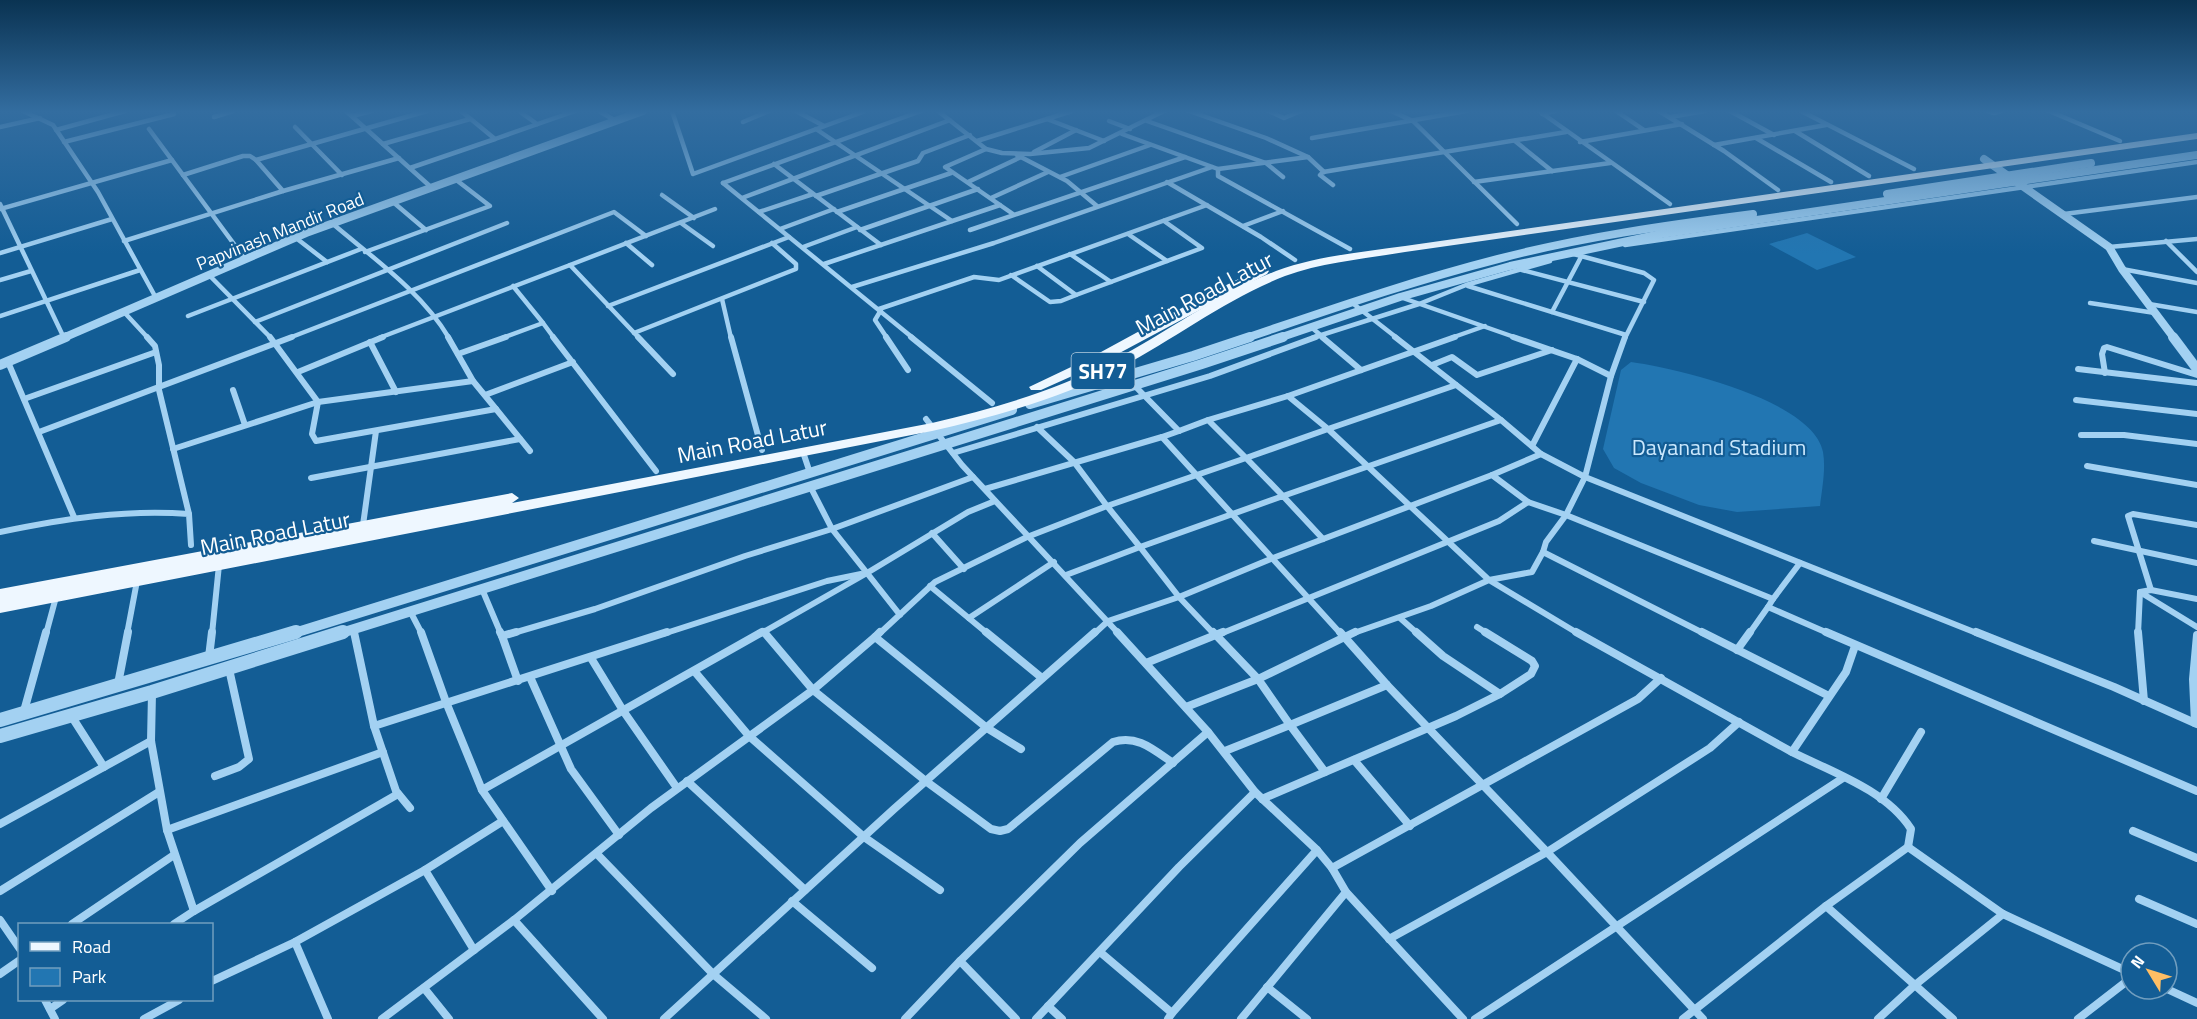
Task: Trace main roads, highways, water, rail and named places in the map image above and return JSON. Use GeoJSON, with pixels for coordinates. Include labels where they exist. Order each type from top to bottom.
{"type":"FeatureCollection","features":[{"type":"Feature","properties":{"kind":"main road","name":"Main Road Latur"},"geometry":{"type":"LineString","coordinates":[[999,408],[1103,358],[1241,281],[1295,260],[1391,241],[1778,190],[1914,169],[1994,167],[2035,159]]}},
{"type":"Feature","properties":{"kind":"main road","name":"Main Road Latur"},"geometry":{"type":"LineString","coordinates":[[0,607],[931,427],[1060,389],[1116,365],[1263,281],[1299,268],[1476,238],[2042,159]]}},
{"type":"Feature","properties":{"kind":"main road","name":"Main Road Latur"},"geometry":{"type":"LineString","coordinates":[[0,595],[762,450],[931,427]]}},
{"type":"Feature","properties":{"kind":"park label","name":"Dayanand Stadium"},"geometry":{"type":"Point","coordinates":[1719,447]}}]}
